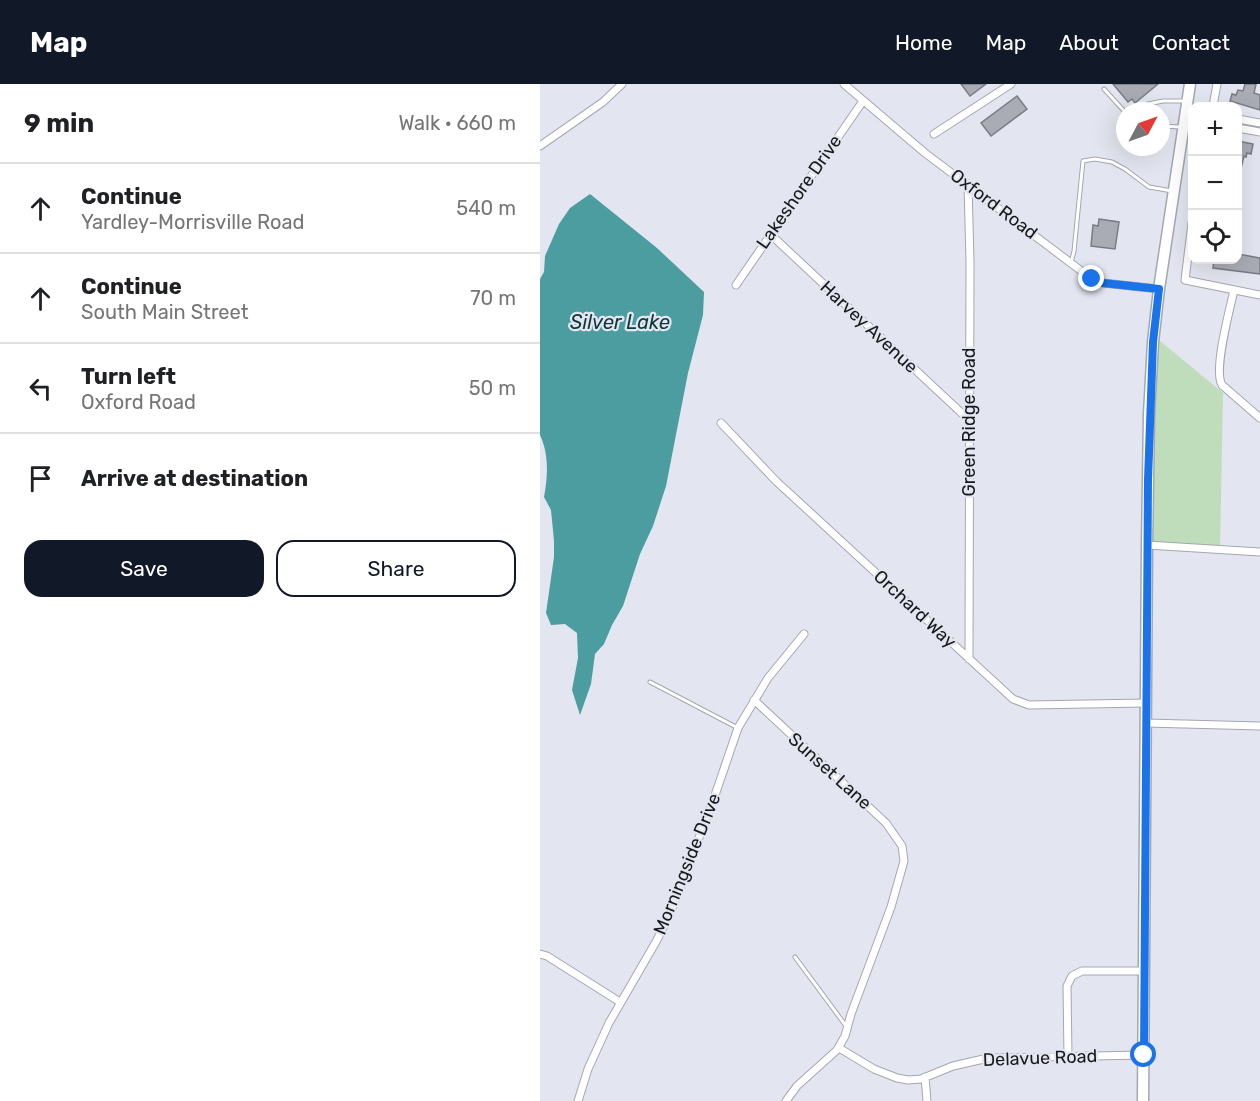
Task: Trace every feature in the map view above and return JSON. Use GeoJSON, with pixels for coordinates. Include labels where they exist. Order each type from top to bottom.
{"type":"FeatureCollection","features":[{"type":"Feature","properties":{"kind":"main road"},"geometry":{"type":"LineString","coordinates":[[1189,102],[1190,84]]}},
{"type":"Feature","properties":{"kind":"main road"},"geometry":{"type":"LineString","coordinates":[[1143,1101],[1147,545],[1152,372],[1159,289],[1173,192],[1188,114]]}},
{"type":"Feature","properties":{"kind":"street"},"geometry":{"type":"LineString","coordinates":[[540,146],[597,106],[622,84]]}},
{"type":"Feature","properties":{"kind":"street","name":"Oxford Road"},"geometry":{"type":"LineString","coordinates":[[844,84],[925,153],[1092,279],[1103,283],[1159,289]]}},
{"type":"Feature","properties":{"kind":"street"},"geometry":{"type":"LineString","coordinates":[[934,134],[1011,84]]}},
{"type":"Feature","properties":{"kind":"street"},"geometry":{"type":"LineString","coordinates":[[1214,102],[1216,84]]}},
{"type":"Feature","properties":{"kind":"street","name":"Lakeshore Drive"},"geometry":{"type":"LineString","coordinates":[[736,285],[863,101]]}},
{"type":"Feature","properties":{"kind":"street"},"geometry":{"type":"LineString","coordinates":[[1242,120],[1260,123]]}},
{"type":"Feature","properties":{"kind":"street"},"geometry":{"type":"LineString","coordinates":[[1242,129],[1260,132]]}},
{"type":"Feature","properties":{"kind":"street","name":"Green Ridge Road"},"geometry":{"type":"LineString","coordinates":[[968,184],[970,262],[969,659]]}},
{"type":"Feature","properties":{"kind":"street","name":"Harvey Avenue"},"geometry":{"type":"LineString","coordinates":[[770,234],[969,420]]}},
{"type":"Feature","properties":{"kind":"street"},"geometry":{"type":"LineString","coordinates":[[1188,256],[1185,280],[1260,295]]}},
{"type":"Feature","properties":{"kind":"street"},"geometry":{"type":"LineString","coordinates":[[1234,290],[1220,361],[1219,380],[1260,418]]}},
{"type":"Feature","properties":{"kind":"street","name":"Orchard Way"},"geometry":{"type":"LineString","coordinates":[[722,423],[776,481],[1013,699],[1029,705],[1146,704]]}},
{"type":"Feature","properties":{"kind":"street"},"geometry":{"type":"LineString","coordinates":[[1147,545],[1260,552]]}},
{"type":"Feature","properties":{"kind":"street","name":"Morningside Drive"},"geometry":{"type":"LineString","coordinates":[[578,1101],[588,1069],[620,1002],[657,940],[670,913],[738,728],[781,661],[804,634]]}},
{"type":"Feature","properties":{"kind":"street","name":"Sunset Lane"},"geometry":{"type":"LineString","coordinates":[[754,700],[886,823],[902,846],[904,861],[891,907],[847,1027]]}},
{"type":"Feature","properties":{"kind":"street"},"geometry":{"type":"LineString","coordinates":[[1146,723],[1260,726]]}},
{"type":"Feature","properties":{"kind":"street"},"geometry":{"type":"LineString","coordinates":[[540,954],[547,956],[620,1002]]}},
{"type":"Feature","properties":{"kind":"street"},"geometry":{"type":"LineString","coordinates":[[1068,1056],[1067,986],[1072,976],[1082,971],[1144,971]]}},
{"type":"Feature","properties":{"kind":"street"},"geometry":{"type":"LineString","coordinates":[[786,1101],[797,1086],[839,1048],[847,1027]]}},
{"type":"Feature","properties":{"kind":"street","name":"Delavue Road"},"geometry":{"type":"LineString","coordinates":[[839,1048],[874,1069],[908,1080],[988,1058],[1144,1055]]}},
{"type":"Feature","properties":{"kind":"street"},"geometry":{"type":"LineString","coordinates":[[925,1077],[927,1101]]}},
{"type":"Feature","properties":{"kind":"lane"},"geometry":{"type":"LineString","coordinates":[[1104,89],[1116,102]]}},
{"type":"Feature","properties":{"kind":"lane"},"geometry":{"type":"LineString","coordinates":[[1170,105],[1188,114]]}},
{"type":"Feature","properties":{"kind":"lane"},"geometry":{"type":"LineString","coordinates":[[1170,122],[1188,114]]}},
{"type":"Feature","properties":{"kind":"lane"},"geometry":{"type":"LineString","coordinates":[[1071,262],[1083,161],[1095,159],[1112,162],[1149,188],[1173,192]]}},
{"type":"Feature","properties":{"kind":"lane"},"geometry":{"type":"LineString","coordinates":[[650,682],[738,728]]}},
{"type":"Feature","properties":{"kind":"lane"},"geometry":{"type":"LineString","coordinates":[[795,957],[847,1027]]}},
{"type":"Feature","properties":{"kind":"green space"},"geometry":{"type":"Polygon","coordinates":[[[1154,336],[1223,393],[1220,550],[1147,545],[1154,336]]]}},
{"type":"Feature","properties":{"kind":"water","name":"Silver Lake"},"geometry":{"type":"Polygon","coordinates":[[[590,194],[657,248],[704,292],[703,315],[688,373],[666,486],[623,606],[604,644],[595,654],[591,684],[580,715],[572,690],[578,658],[577,633],[565,624],[551,625],[546,613],[554,541],[551,510],[544,497],[547,465],[540,435],[540,279],[544,272],[545,256],[559,224],[570,208],[590,194]]]}},
{"type":"Feature","properties":{"kind":"building"},"geometry":{"type":"Polygon","coordinates":[[[961,84],[986,84],[970,96],[961,84]]]}},
{"type":"Feature","properties":{"kind":"building"},"geometry":{"type":"Polygon","coordinates":[[[1113,84],[1158,84],[1136,102],[1132,99],[1128,102],[1113,84]]]}},
{"type":"Feature","properties":{"kind":"building"},"geometry":{"type":"Polygon","coordinates":[[[1245,84],[1256,84],[1254,93],[1260,95],[1260,110],[1242,105],[1242,102],[1230,101],[1232,94],[1236,95],[1238,90],[1243,91],[1245,84]]]}},
{"type":"Feature","properties":{"kind":"building"},"geometry":{"type":"Polygon","coordinates":[[[1017,96],[1027,109],[991,136],[981,123],[1017,96]]]}},
{"type":"Feature","properties":{"kind":"building"},"geometry":{"type":"Polygon","coordinates":[[[1242,142],[1253,144],[1251,154],[1247,153],[1246,157],[1244,156],[1242,164],[1242,142]]]}},
{"type":"Feature","properties":{"kind":"building"},"geometry":{"type":"Polygon","coordinates":[[[1099,219],[1119,222],[1115,249],[1091,246],[1093,225],[1098,226],[1099,219]]]}},
{"type":"Feature","properties":{"kind":"building"},"geometry":{"type":"Polygon","coordinates":[[[1242,255],[1260,258],[1260,274],[1213,268],[1214,264],[1242,264],[1242,255]]]}},
{"type":"Feature","properties":{"kind":"route"},"geometry":{"type":"LineString","coordinates":[[1092,279],[1103,283],[1159,289],[1149,414],[1144,1055]]}}]}
